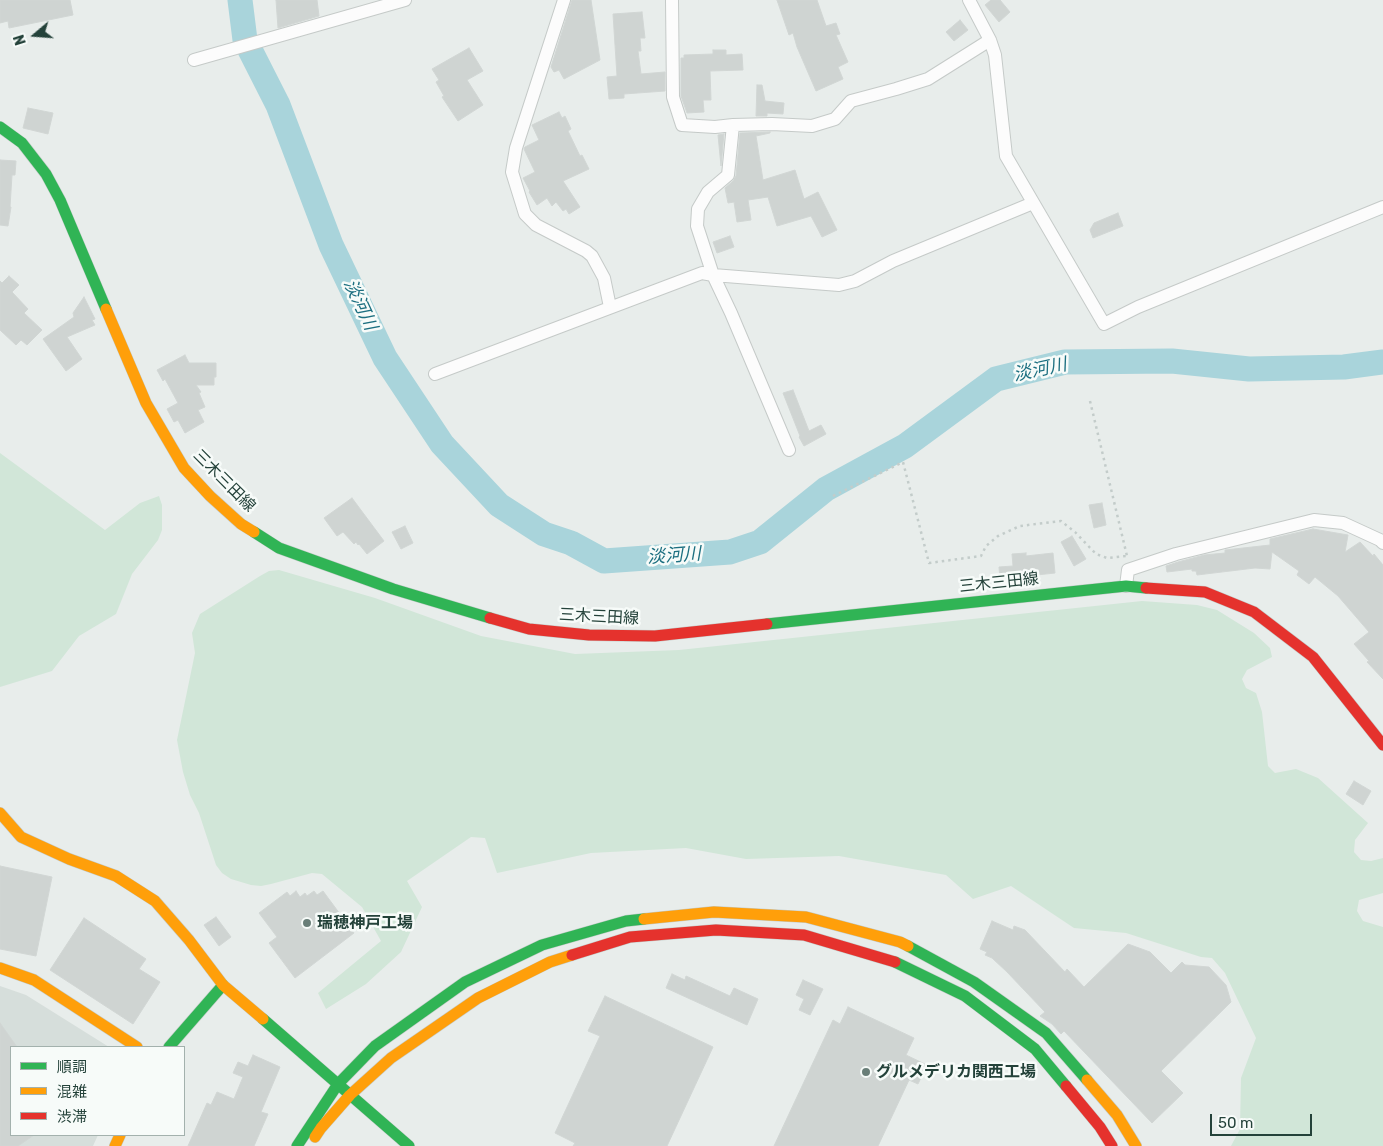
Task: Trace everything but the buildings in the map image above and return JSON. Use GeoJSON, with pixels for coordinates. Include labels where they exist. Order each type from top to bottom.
{"type":"FeatureCollection","features":[{"type":"Feature","properties":{"kind":"street"},"geometry":{"type":"LineString","coordinates":[[194,60],[405,0]]}},
{"type":"Feature","properties":{"kind":"street"},"geometry":{"type":"LineString","coordinates":[[564,0],[516,148],[512,172],[526,214],[536,225],[592,256],[604,278],[610,307]]}},
{"type":"Feature","properties":{"kind":"street"},"geometry":{"type":"LineString","coordinates":[[672,0],[673,97],[682,125],[714,127],[772,124],[812,126],[835,118],[851,101],[896,90],[928,79],[990,40]]}},
{"type":"Feature","properties":{"kind":"street"},"geometry":{"type":"LineString","coordinates":[[969,0],[990,40],[995,55],[1006,156],[1104,324],[1138,307],[1383,207]]}},
{"type":"Feature","properties":{"kind":"street"},"geometry":{"type":"LineString","coordinates":[[733,125],[728,175],[708,192],[698,209],[697,226],[713,275],[788,450]]}},
{"type":"Feature","properties":{"kind":"street","name":"三木三田線"},"geometry":{"type":"LineString","coordinates":[[0,126],[22,143],[46,174],[60,200],[146,403],[184,468],[210,496],[241,524],[279,548],[394,589],[529,629],[589,635],[655,636],[1126,586],[1204,592],[1254,612],[1313,657],[1383,745]]}},
{"type":"Feature","properties":{"kind":"street"},"geometry":{"type":"LineString","coordinates":[[435,374],[702,273],[839,285],[855,281],[893,261],[1033,203]]}},
{"type":"Feature","properties":{"kind":"street"},"geometry":{"type":"LineString","coordinates":[[1126,586],[1128,570],[1176,554],[1314,520],[1343,523],[1383,543]]}},
{"type":"Feature","properties":{"kind":"street"},"geometry":{"type":"LineString","coordinates":[[0,813],[21,837],[69,859],[116,876],[156,901],[190,940],[223,985],[409,1146]]}},
{"type":"Feature","properties":{"kind":"street"},"geometry":{"type":"LineString","coordinates":[[297,1146],[338,1084],[375,1046],[464,982],[542,946],[626,921],[714,912],[806,917],[900,942],[974,982],[1046,1033],[1117,1115],[1136,1146]]}},
{"type":"Feature","properties":{"kind":"street"},"geometry":{"type":"LineString","coordinates":[[310,1146],[320,1128],[350,1095],[392,1058],[478,998],[550,962],[630,937],[716,930],[804,935],[892,961],[965,996],[1035,1049],[1100,1127],[1112,1146]]}},
{"type":"Feature","properties":{"kind":"street"},"geometry":{"type":"LineString","coordinates":[[0,968],[34,980],[136,1046]]}},
{"type":"Feature","properties":{"kind":"street"},"geometry":{"type":"LineString","coordinates":[[170,1046],[223,985]]}},
{"type":"Feature","properties":{"kind":"path"},"geometry":{"type":"LineString","coordinates":[[834,496],[904,462],[929,563],[981,556],[986,546],[998,536],[1020,526],[1061,521],[1075,532],[1096,554],[1107,558],[1127,556],[1090,402]]}},
{"type":"Feature","properties":{"kind":"shaded area"},"geometry":{"type":"Polygon","coordinates":[[[0,986],[26,995],[107,1046],[10,1046],[10,1136],[98,1136],[93,1146],[0,1146],[0,986]]]}},
{"type":"Feature","properties":{"kind":"green space"},"geometry":{"type":"Polygon","coordinates":[[[0,453],[105,530],[140,503],[159,496],[162,505],[162,530],[158,540],[132,574],[116,614],[79,636],[52,671],[0,687],[0,453]]]}},
{"type":"Feature","properties":{"kind":"green space"},"geometry":{"type":"Polygon","coordinates":[[[279,570],[375,598],[481,636],[575,654],[679,650],[1142,601],[1197,605],[1217,610],[1254,633],[1270,648],[1272,657],[1247,670],[1242,679],[1246,688],[1256,693],[1262,712],[1268,766],[1275,773],[1296,769],[1318,778],[1368,823],[1355,840],[1354,852],[1361,860],[1371,861],[1383,858],[1383,893],[1359,900],[1357,911],[1363,921],[1383,927],[1383,1146],[1231,1146],[1240,1129],[1241,1078],[1256,1038],[1225,973],[1212,958],[1201,957],[1126,933],[1074,928],[1011,886],[973,899],[946,875],[839,856],[746,859],[686,848],[591,853],[497,873],[485,838],[471,837],[407,881],[422,907],[401,952],[366,984],[326,1009],[318,993],[381,941],[362,907],[322,874],[312,873],[261,886],[231,879],[222,873],[216,865],[199,813],[190,795],[183,772],[177,740],[195,653],[192,633],[200,614],[260,576],[269,571],[279,570]]]}},
{"type":"Feature","properties":{"kind":"waterway","name":"淡河川"},"geometry":{"type":"LineString","coordinates":[[240,0],[245,40],[278,105],[331,245],[385,358],[442,444],[499,505],[544,534],[571,543],[604,561],[730,552],[760,542],[826,489],[905,446],[996,379],[1065,362],[1172,361],[1249,369],[1344,367],[1383,362]]}},
{"type":"Feature","properties":{"kind":"traffic: fast"},"geometry":{"type":"LineString","coordinates":[[0,127],[22,143],[46,174],[60,200],[106,309]]}},
{"type":"Feature","properties":{"kind":"traffic: fast"},"geometry":{"type":"LineString","coordinates":[[254,532],[279,548],[393,589],[490,618]]}},
{"type":"Feature","properties":{"kind":"traffic: fast"},"geometry":{"type":"LineString","coordinates":[[767,624],[1126,586],[1146,588]]}},
{"type":"Feature","properties":{"kind":"traffic: fast"},"geometry":{"type":"LineString","coordinates":[[297,1146],[338,1084],[375,1046],[465,982],[542,945],[626,921],[644,919]]}},
{"type":"Feature","properties":{"kind":"traffic: fast"},"geometry":{"type":"LineString","coordinates":[[908,946],[974,982],[1046,1033],[1087,1080]]}},
{"type":"Feature","properties":{"kind":"traffic: fast"},"geometry":{"type":"LineString","coordinates":[[895,962],[965,996],[1035,1049],[1066,1086]]}},
{"type":"Feature","properties":{"kind":"traffic: fast"},"geometry":{"type":"LineString","coordinates":[[170,1046],[223,985]]}},
{"type":"Feature","properties":{"kind":"traffic: fast"},"geometry":{"type":"LineString","coordinates":[[263,1019],[409,1146]]}},
{"type":"Feature","properties":{"kind":"traffic: slow"},"geometry":{"type":"LineString","coordinates":[[106,309],[146,403],[184,468],[210,496],[241,524],[254,532]]}},
{"type":"Feature","properties":{"kind":"traffic: slow"},"geometry":{"type":"LineString","coordinates":[[0,813],[21,837],[69,859],[116,876],[155,901],[189,940],[223,985],[263,1019]]}},
{"type":"Feature","properties":{"kind":"traffic: slow"},"geometry":{"type":"LineString","coordinates":[[644,919],[714,912],[806,917],[900,942],[908,946]]}},
{"type":"Feature","properties":{"kind":"traffic: slow"},"geometry":{"type":"LineString","coordinates":[[315,1137],[350,1095],[391,1058],[478,998],[550,962],[572,955]]}},
{"type":"Feature","properties":{"kind":"traffic: slow"},"geometry":{"type":"LineString","coordinates":[[0,968],[34,980],[135,1046]]}},
{"type":"Feature","properties":{"kind":"traffic: slow"},"geometry":{"type":"LineString","coordinates":[[1087,1080],[1117,1115],[1136,1146]]}},
{"type":"Feature","properties":{"kind":"traffic: slow"},"geometry":{"type":"LineString","coordinates":[[115,1146],[120,1136]]}},
{"type":"Feature","properties":{"kind":"traffic: jam"},"geometry":{"type":"LineString","coordinates":[[1146,588],[1205,592],[1254,612],[1313,657],[1383,745]]}},
{"type":"Feature","properties":{"kind":"traffic: jam"},"geometry":{"type":"LineString","coordinates":[[490,618],[529,629],[589,635],[655,636],[767,624]]}},
{"type":"Feature","properties":{"kind":"traffic: jam"},"geometry":{"type":"LineString","coordinates":[[572,955],[630,937],[716,930],[804,935],[895,962]]}},
{"type":"Feature","properties":{"kind":"traffic: jam"},"geometry":{"type":"LineString","coordinates":[[1066,1086],[1100,1127],[1112,1146]]}},
{"type":"Feature","properties":{"kind":"place","name":"瑞穂神戸工場"},"geometry":{"type":"Point","coordinates":[307,923]}},
{"type":"Feature","properties":{"kind":"place","name":"グルメデリカ関西工場"},"geometry":{"type":"Point","coordinates":[866,1072]}}]}
